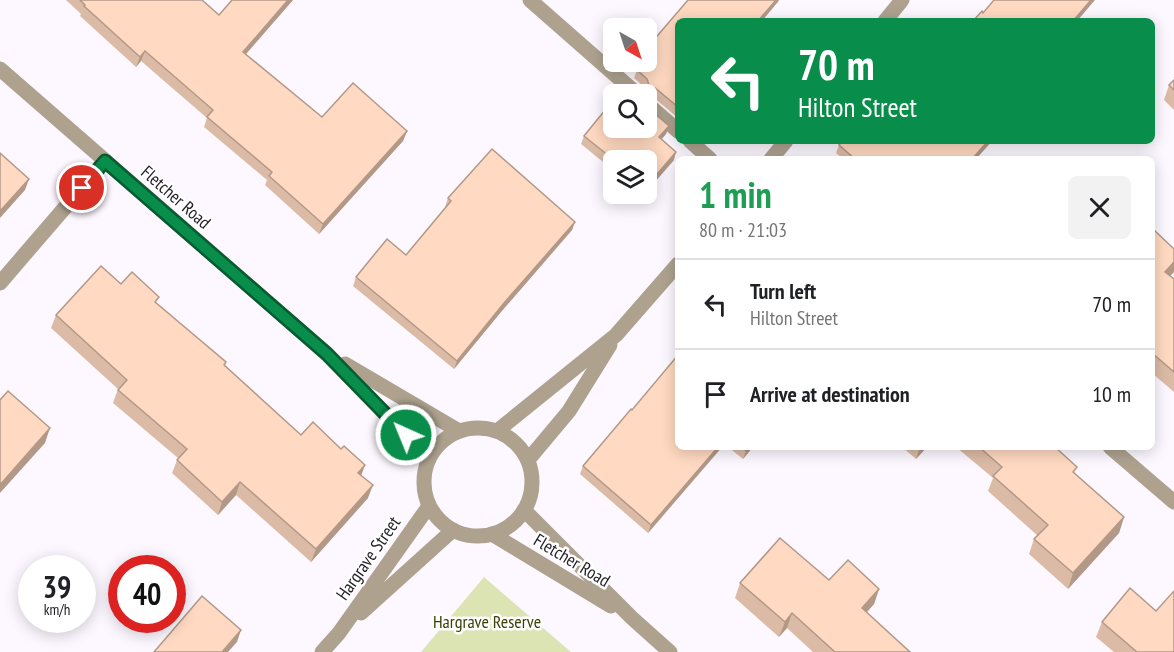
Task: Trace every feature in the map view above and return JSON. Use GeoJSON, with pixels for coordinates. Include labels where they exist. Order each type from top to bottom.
{"type":"FeatureCollection","features":[{"type":"Feature","properties":{"kind":"street"},"geometry":{"type":"LineString","coordinates":[[530,0],[626,84]]}},
{"type":"Feature","properties":{"kind":"street"},"geometry":{"type":"LineString","coordinates":[[887,18],[902,0]]}},
{"type":"Feature","properties":{"kind":"street","name":"Fletcher Road"},"geometry":{"type":"LineString","coordinates":[[0,69],[327,354],[429,459]]}},
{"type":"Feature","properties":{"kind":"street"},"geometry":{"type":"LineString","coordinates":[[657,112],[675,127]]}},
{"type":"Feature","properties":{"kind":"street"},"geometry":{"type":"LineString","coordinates":[[693,144],[707,156]]}},
{"type":"Feature","properties":{"kind":"street"},"geometry":{"type":"LineString","coordinates":[[775,156],[784,144]]}},
{"type":"Feature","properties":{"kind":"street"},"geometry":{"type":"LineString","coordinates":[[0,283],[105,161]]}},
{"type":"Feature","properties":{"kind":"street"},"geometry":{"type":"LineString","coordinates":[[497,431],[616,334],[675,267]]}},
{"type":"Feature","properties":{"kind":"street"},"geometry":{"type":"LineString","coordinates":[[528,460],[569,411],[616,334]]}},
{"type":"Feature","properties":{"kind":"street","name":"Fletcher Road"},"geometry":{"type":"LineString","coordinates":[[327,354],[459,431]]}},
{"type":"Feature","properties":{"kind":"street"},"geometry":{"type":"LineString","coordinates":[[470,428],[488,428],[497,431],[511,439],[528,460],[531,470],[531,493],[524,510],[503,530],[492,534],[464,534],[440,521],[429,506],[424,484],[426,466],[436,448],[450,435],[459,431],[470,428]]}},
{"type":"Feature","properties":{"kind":"street"},"geometry":{"type":"LineString","coordinates":[[1113,450],[1174,502]]}},
{"type":"Feature","properties":{"kind":"street","name":"Hargrave Street"},"geometry":{"type":"LineString","coordinates":[[339,633],[429,506]]}},
{"type":"Feature","properties":{"kind":"street","name":"Fletcher Road"},"geometry":{"type":"LineString","coordinates":[[524,510],[632,618],[670,652]]}},
{"type":"Feature","properties":{"kind":"street","name":"Hargrave Street"},"geometry":{"type":"LineString","coordinates":[[322,652],[339,633],[453,530]]}},
{"type":"Feature","properties":{"kind":"street","name":"Fletcher Road"},"geometry":{"type":"LineString","coordinates":[[492,534],[632,618]]}},
{"type":"Feature","properties":{"kind":"green space","name":"Hargrave Reserve"},"geometry":{"type":"Polygon","coordinates":[[[484,577],[571,652],[421,652],[484,577]]]}},
{"type":"Feature","properties":{"kind":"building"},"geometry":{"type":"Polygon","coordinates":[[[80,0],[202,0],[219,15],[232,0],[288,0],[243,52],[322,117],[353,83],[407,131],[323,224],[269,176],[272,172],[207,117],[213,110],[145,51],[140,57],[80,0]]]}},
{"type":"Feature","properties":{"kind":"building"},"geometry":{"type":"Polygon","coordinates":[[[688,0],[776,0],[761,18],[675,18],[675,105],[657,90],[657,84],[649,84],[639,72],[657,72],[657,36],[688,0]]]}},
{"type":"Feature","properties":{"kind":"building"},"geometry":{"type":"Polygon","coordinates":[[[994,0],[1091,0],[1076,18],[976,18],[982,11],[983,13],[994,0]]]}},
{"type":"Feature","properties":{"kind":"building"},"geometry":{"type":"Polygon","coordinates":[[[1174,80],[1174,90],[1169,85],[1174,80]]]}},
{"type":"Feature","properties":{"kind":"building"},"geometry":{"type":"Polygon","coordinates":[[[603,113],[603,138],[657,138],[657,116],[669,126],[659,137],[676,152],[657,174],[657,150],[603,151],[584,136],[603,113]]]}},
{"type":"Feature","properties":{"kind":"building"},"geometry":{"type":"Polygon","coordinates":[[[985,144],[975,156],[852,156],[839,145],[985,144]]]}},
{"type":"Feature","properties":{"kind":"building"},"geometry":{"type":"Polygon","coordinates":[[[492,149],[575,222],[457,361],[356,277],[387,239],[406,255],[451,201],[448,198],[492,149]]]}},
{"type":"Feature","properties":{"kind":"building"},"geometry":{"type":"Polygon","coordinates":[[[0,153],[29,179],[0,211],[0,153]]]}},
{"type":"Feature","properties":{"kind":"building"},"geometry":{"type":"Polygon","coordinates":[[[1155,231],[1174,249],[1174,262],[1165,272],[1174,279],[1174,372],[1155,356],[1155,231]]]}},
{"type":"Feature","properties":{"kind":"building"},"geometry":{"type":"Polygon","coordinates":[[[101,266],[121,284],[132,272],[159,297],[155,302],[226,362],[224,365],[301,435],[313,422],[341,449],[344,446],[365,465],[358,473],[373,485],[316,549],[240,482],[222,502],[177,460],[187,449],[118,390],[127,380],[56,315],[101,266]]]}},
{"type":"Feature","properties":{"kind":"building"},"geometry":{"type":"Polygon","coordinates":[[[675,359],[675,450],[715,450],[651,525],[583,466],[675,359]]]}},
{"type":"Feature","properties":{"kind":"building"},"geometry":{"type":"Polygon","coordinates":[[[8,391],[50,428],[0,485],[0,400],[8,391]]]}},
{"type":"Feature","properties":{"kind":"building"},"geometry":{"type":"Polygon","coordinates":[[[982,450],[1058,450],[1077,467],[1073,472],[1124,517],[1073,573],[1034,539],[1048,525],[993,476],[1002,467],[982,450]]]}},
{"type":"Feature","properties":{"kind":"building"},"geometry":{"type":"Polygon","coordinates":[[[780,538],[829,580],[848,560],[879,589],[862,608],[910,652],[835,652],[792,613],[785,622],[740,583],[780,538]]]}},
{"type":"Feature","properties":{"kind":"building"},"geometry":{"type":"Polygon","coordinates":[[[1130,588],[1156,611],[1174,591],[1174,652],[1137,652],[1102,622],[1130,588]]]}},
{"type":"Feature","properties":{"kind":"building"},"geometry":{"type":"Polygon","coordinates":[[[202,596],[241,630],[222,652],[154,652],[170,633],[186,633],[186,615],[202,596]]]}},
{"type":"Feature","properties":{"kind":"route"},"geometry":{"type":"LineString","coordinates":[[82,188],[105,161],[327,354],[406,435]]}}]}
